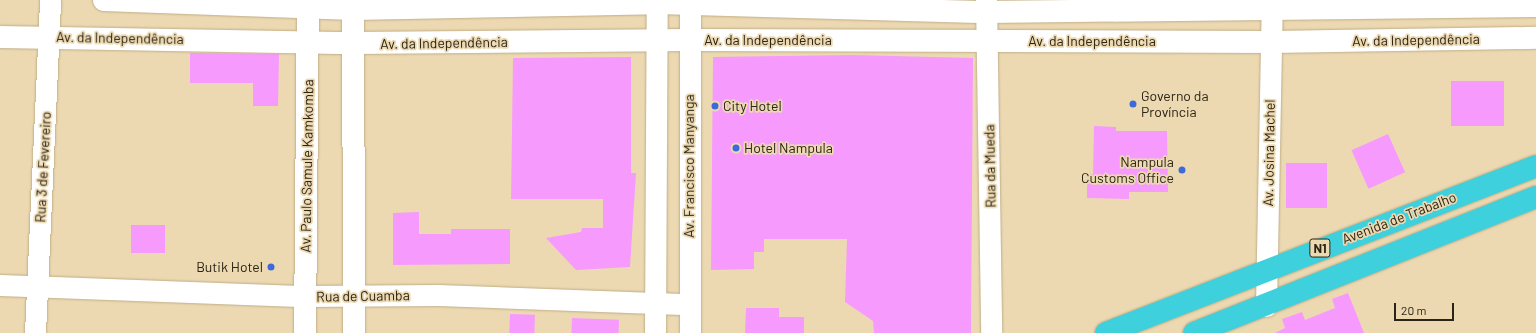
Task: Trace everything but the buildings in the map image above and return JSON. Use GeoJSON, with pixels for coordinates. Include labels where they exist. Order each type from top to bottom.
{"type":"FeatureCollection","features":[{"type":"Feature","properties":{"kind":"highway","name":"Avenida de Trabalho"},"geometry":{"type":"LineString","coordinates":[[1106,333],[1267,268],[1536,166]]}},
{"type":"Feature","properties":{"kind":"highway","name":"N1"},"geometry":{"type":"LineString","coordinates":[[1194,333],[1266,306],[1536,197]]}},
{"type":"Feature","properties":{"kind":"main road"},"geometry":{"type":"LineString","coordinates":[[104,0],[353,5],[690,2],[987,6],[1272,4],[1536,6]]}},
{"type":"Feature","properties":{"kind":"main road","name":"Av. Paulo Samule Kamkomba"},"geometry":{"type":"LineString","coordinates":[[306,333],[309,42],[308,4]]}},
{"type":"Feature","properties":{"kind":"main road"},"geometry":{"type":"LineString","coordinates":[[353,5],[354,333]]}},
{"type":"Feature","properties":{"kind":"main road","name":"Av. da Independência"},"geometry":{"type":"LineString","coordinates":[[0,37],[353,44],[689,40],[1272,42],[1536,38]]}},
{"type":"Feature","properties":{"kind":"street","name":"Rua 3 de Fevereiro"},"geometry":{"type":"LineString","coordinates":[[35,333],[50,0]]}},
{"type":"Feature","properties":{"kind":"street"},"geometry":{"type":"LineString","coordinates":[[655,333],[657,2]]}},
{"type":"Feature","properties":{"kind":"street","name":"Av. Francisco Manyanga"},"geometry":{"type":"LineString","coordinates":[[690,2],[690,333]]}},
{"type":"Feature","properties":{"kind":"street","name":"Av. Josina Machel"},"geometry":{"type":"LineString","coordinates":[[1266,306],[1272,4]]}},
{"type":"Feature","properties":{"kind":"street","name":"Rua da Mueda"},"geometry":{"type":"LineString","coordinates":[[987,6],[991,333]]}},
{"type":"Feature","properties":{"kind":"street","name":"Rua de Cuamba"},"geometry":{"type":"LineString","coordinates":[[0,285],[37,285],[306,296],[438,295],[655,304],[689,304]]}},
{"type":"Feature","properties":{"kind":"place","name":"Governo da Província"},"geometry":{"type":"Point","coordinates":[1133,104]}},
{"type":"Feature","properties":{"kind":"place","name":"City Hotel"},"geometry":{"type":"Point","coordinates":[715,106]}},
{"type":"Feature","properties":{"kind":"place","name":"Hotel Nampula"},"geometry":{"type":"Point","coordinates":[736,148]}},
{"type":"Feature","properties":{"kind":"place","name":"Nampula Customs Office"},"geometry":{"type":"Point","coordinates":[1182,170]}},
{"type":"Feature","properties":{"kind":"place","name":"Butik Hotel"},"geometry":{"type":"Point","coordinates":[271,267]}}]}
